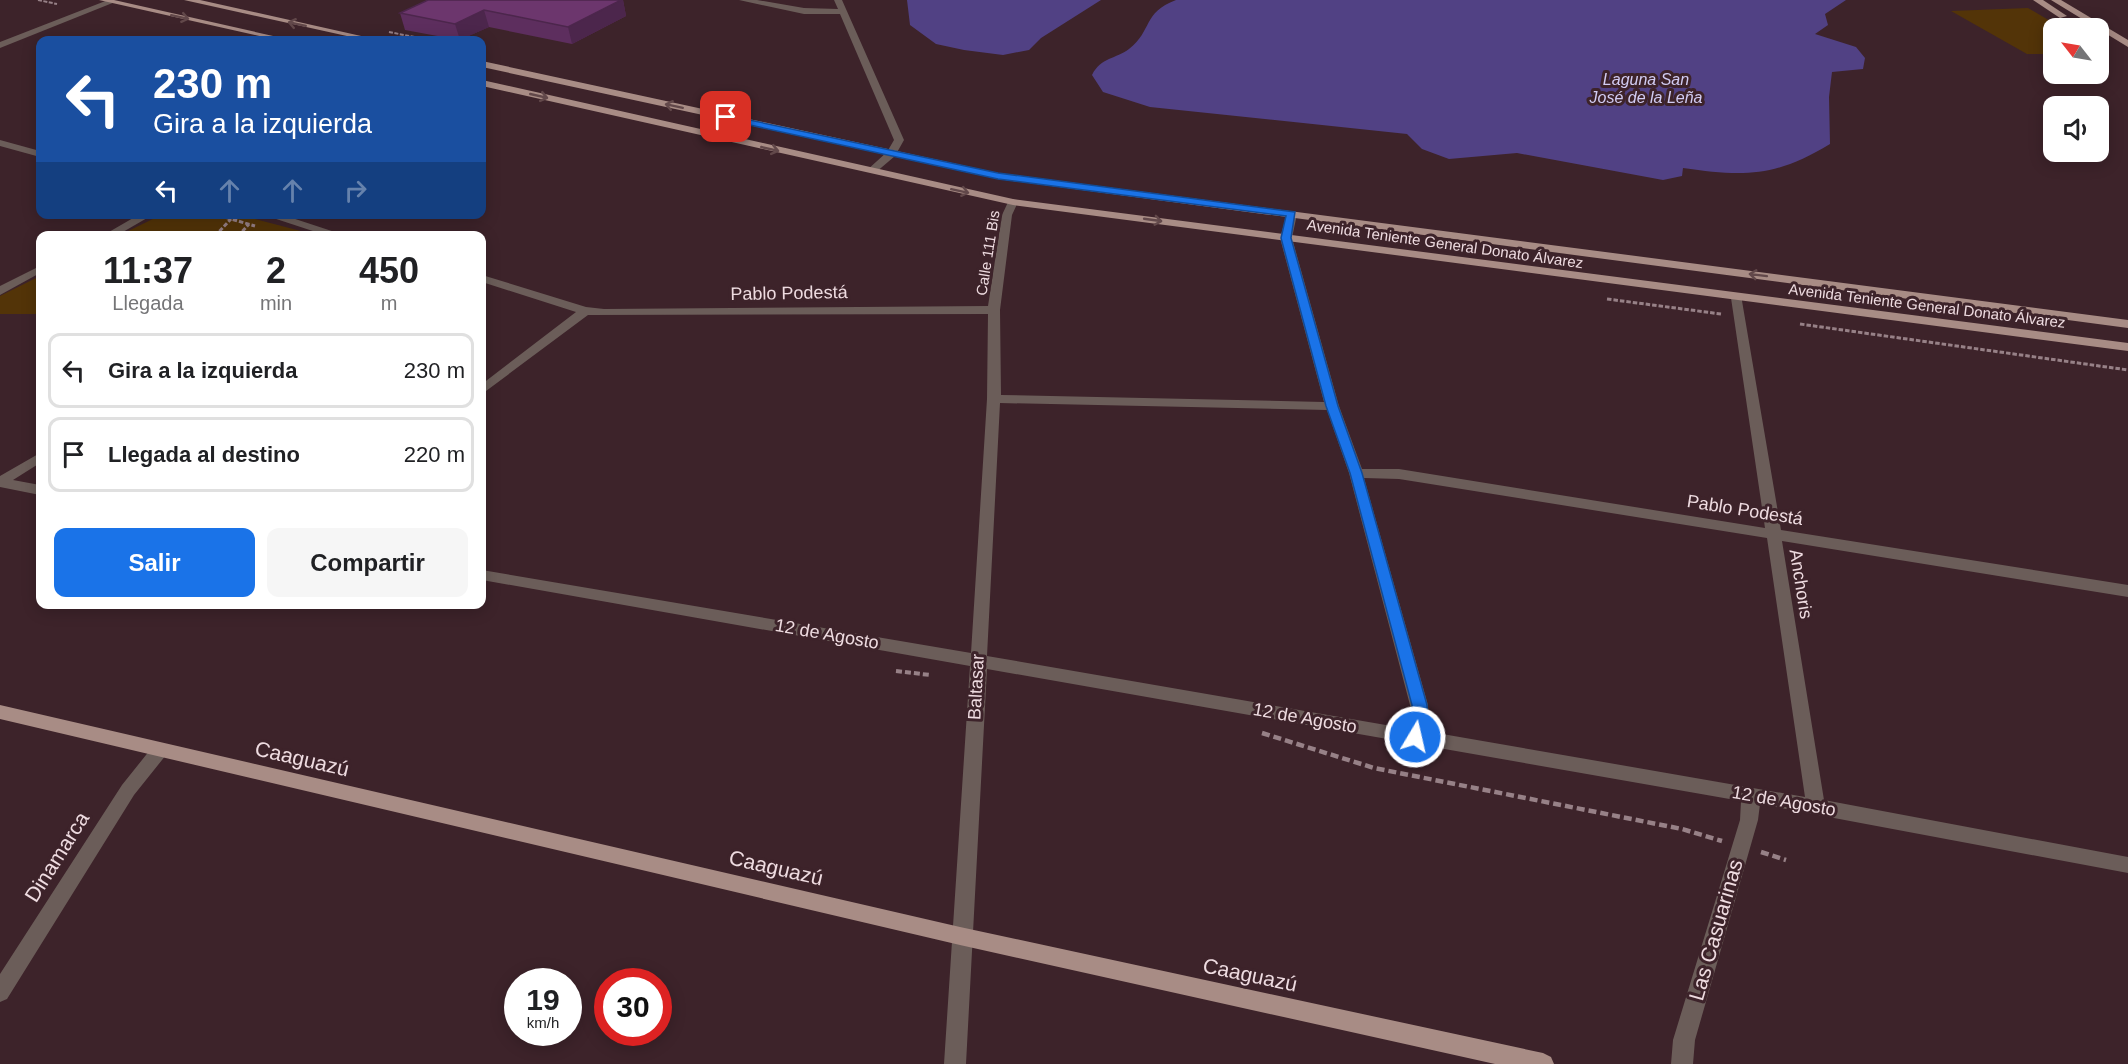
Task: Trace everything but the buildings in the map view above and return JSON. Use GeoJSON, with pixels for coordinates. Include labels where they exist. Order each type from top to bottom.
{"type":"FeatureCollection","features":[{"type":"Feature","properties":{"kind":"main road"},"geometry":{"type":"LineString","coordinates":[[188,0],[356,36]]}},
{"type":"Feature","properties":{"kind":"main road"},"geometry":{"type":"LineString","coordinates":[[2037,0],[2067,18]]}},
{"type":"Feature","properties":{"kind":"main road"},"geometry":{"type":"LineString","coordinates":[[2055,0],[2128,44]]}},
{"type":"Feature","properties":{"kind":"main road"},"geometry":{"type":"LineString","coordinates":[[107,1],[269,36]]}},
{"type":"Feature","properties":{"kind":"main road"},"geometry":{"type":"LineString","coordinates":[[2109,45],[2128,56]]}},
{"type":"Feature","properties":{"kind":"main road","name":"Avenida Teniente General Donato Álvarez"},"geometry":{"type":"LineString","coordinates":[[486,65],[1009,178],[2128,324]]}},
{"type":"Feature","properties":{"kind":"main road","name":"Avenida Teniente General Donato Álvarez"},"geometry":{"type":"LineString","coordinates":[[486,84],[1013,202],[1737,298],[2128,347]]}},
{"type":"Feature","properties":{"kind":"main road","name":"Caaguazú"},"geometry":{"type":"LineString","coordinates":[[0,712],[960,936],[1543,1064]]}},
{"type":"Feature","properties":{"kind":"street"},"geometry":{"type":"LineString","coordinates":[[743,0],[804,11],[843,12]]}},
{"type":"Feature","properties":{"kind":"street"},"geometry":{"type":"LineString","coordinates":[[838,0],[899,140],[891,154],[871,171]]}},
{"type":"Feature","properties":{"kind":"street"},"geometry":{"type":"LineString","coordinates":[[0,45],[107,1]]}},
{"type":"Feature","properties":{"kind":"street"},"geometry":{"type":"LineString","coordinates":[[0,143],[36,153]]}},
{"type":"Feature","properties":{"kind":"street","name":"Calle 111 Bis"},"geometry":{"type":"LineString","coordinates":[[994,310],[1007,215],[1013,202]]}},
{"type":"Feature","properties":{"kind":"street"},"geometry":{"type":"LineString","coordinates":[[1292,214],[1286,238],[1332,406],[1356,473],[1419,705],[1420,720],[1415,737]]}},
{"type":"Feature","properties":{"kind":"street"},"geometry":{"type":"LineString","coordinates":[[117,231],[139,219]]}},
{"type":"Feature","properties":{"kind":"street"},"geometry":{"type":"LineString","coordinates":[[283,219],[325,231]]}},
{"type":"Feature","properties":{"kind":"street"},"geometry":{"type":"LineString","coordinates":[[0,291],[36,271]]}},
{"type":"Feature","properties":{"kind":"street","name":"Pablo Podestá"},"geometry":{"type":"LineString","coordinates":[[486,279],[585,311],[748,313],[994,310]]}},
{"type":"Feature","properties":{"kind":"street","name":"Anchoris"},"geometry":{"type":"LineString","coordinates":[[1737,298],[1816,806]]}},
{"type":"Feature","properties":{"kind":"street","name":"Baltasar"},"geometry":{"type":"LineString","coordinates":[[955,1064],[960,936],[994,399],[994,310]]}},
{"type":"Feature","properties":{"kind":"street"},"geometry":{"type":"LineString","coordinates":[[486,387],[585,311]]}},
{"type":"Feature","properties":{"kind":"street"},"geometry":{"type":"LineString","coordinates":[[994,399],[1332,406]]}},
{"type":"Feature","properties":{"kind":"street"},"geometry":{"type":"LineString","coordinates":[[0,482],[36,460]]}},
{"type":"Feature","properties":{"kind":"street","name":"Pablo Podestá"},"geometry":{"type":"LineString","coordinates":[[1356,473],[1400,474],[2128,591]]}},
{"type":"Feature","properties":{"kind":"street"},"geometry":{"type":"LineString","coordinates":[[0,482],[36,489]]}},
{"type":"Feature","properties":{"kind":"street","name":"12 de Agosto"},"geometry":{"type":"LineString","coordinates":[[486,576],[978,659],[1816,806],[2128,865]]}},
{"type":"Feature","properties":{"kind":"street","name":"Dinamarca"},"geometry":{"type":"LineString","coordinates":[[0,992],[128,790],[160,750]]}},
{"type":"Feature","properties":{"kind":"street","name":"Las Casuarinas"},"geometry":{"type":"LineString","coordinates":[[1682,1064],[1684,1040],[1749,820],[1750,795]]}},
{"type":"Feature","properties":{"kind":"path"},"geometry":{"type":"LineString","coordinates":[[220,231],[231,219],[258,227]]}},
{"type":"Feature","properties":{"kind":"path"},"geometry":{"type":"LineString","coordinates":[[243,231],[249,224]]}},
{"type":"Feature","properties":{"kind":"path"},"geometry":{"type":"LineString","coordinates":[[896,671],[977,681]]}},
{"type":"Feature","properties":{"kind":"path"},"geometry":{"type":"LineString","coordinates":[[1252,731],[1374,768],[1682,829],[1786,860]]}},
{"type":"Feature","properties":{"kind":"shaded area"},"geometry":{"type":"Polygon","coordinates":[[[2028,8],[2045,18],[2043,18],[2043,54],[2027,54],[1951,11],[2028,8]]]}},
{"type":"Feature","properties":{"kind":"shaded area"},"geometry":{"type":"Polygon","coordinates":[[[153,219],[255,219],[301,231],[128,231],[153,219]]]}},
{"type":"Feature","properties":{"kind":"shaded area"},"geometry":{"type":"Polygon","coordinates":[[[36,278],[36,314],[0,314],[0,296],[36,278]]]}},
{"type":"Feature","properties":{"kind":"water"},"geometry":{"type":"Polygon","coordinates":[[[907,0],[1101,0],[1041,38],[1029,50],[1003,55],[936,44],[910,25],[907,0]]]}},
{"type":"Feature","properties":{"kind":"water","name":"Laguna San José de la Leña"},"geometry":{"type":"Polygon","coordinates":[[[1176,0],[1846,0],[1825,14],[1828,25],[1815,34],[1856,47],[1865,58],[1863,69],[1832,72],[1829,97],[1830,144],[1793,163],[1759,172],[1724,173],[1683,168],[1682,176],[1663,180],[1517,153],[1449,159],[1422,149],[1407,134],[1150,107],[1103,92],[1092,75],[1096,69],[1104,62],[1129,49],[1137,42],[1158,10],[1176,0]]]}},
{"type":"Feature","properties":{"kind":"route"},"geometry":{"type":"LineString","coordinates":[[726,117],[998,176],[1292,214],[1286,238],[1332,406],[1356,473],[1419,705],[1420,720],[1415,737]]}}]}
